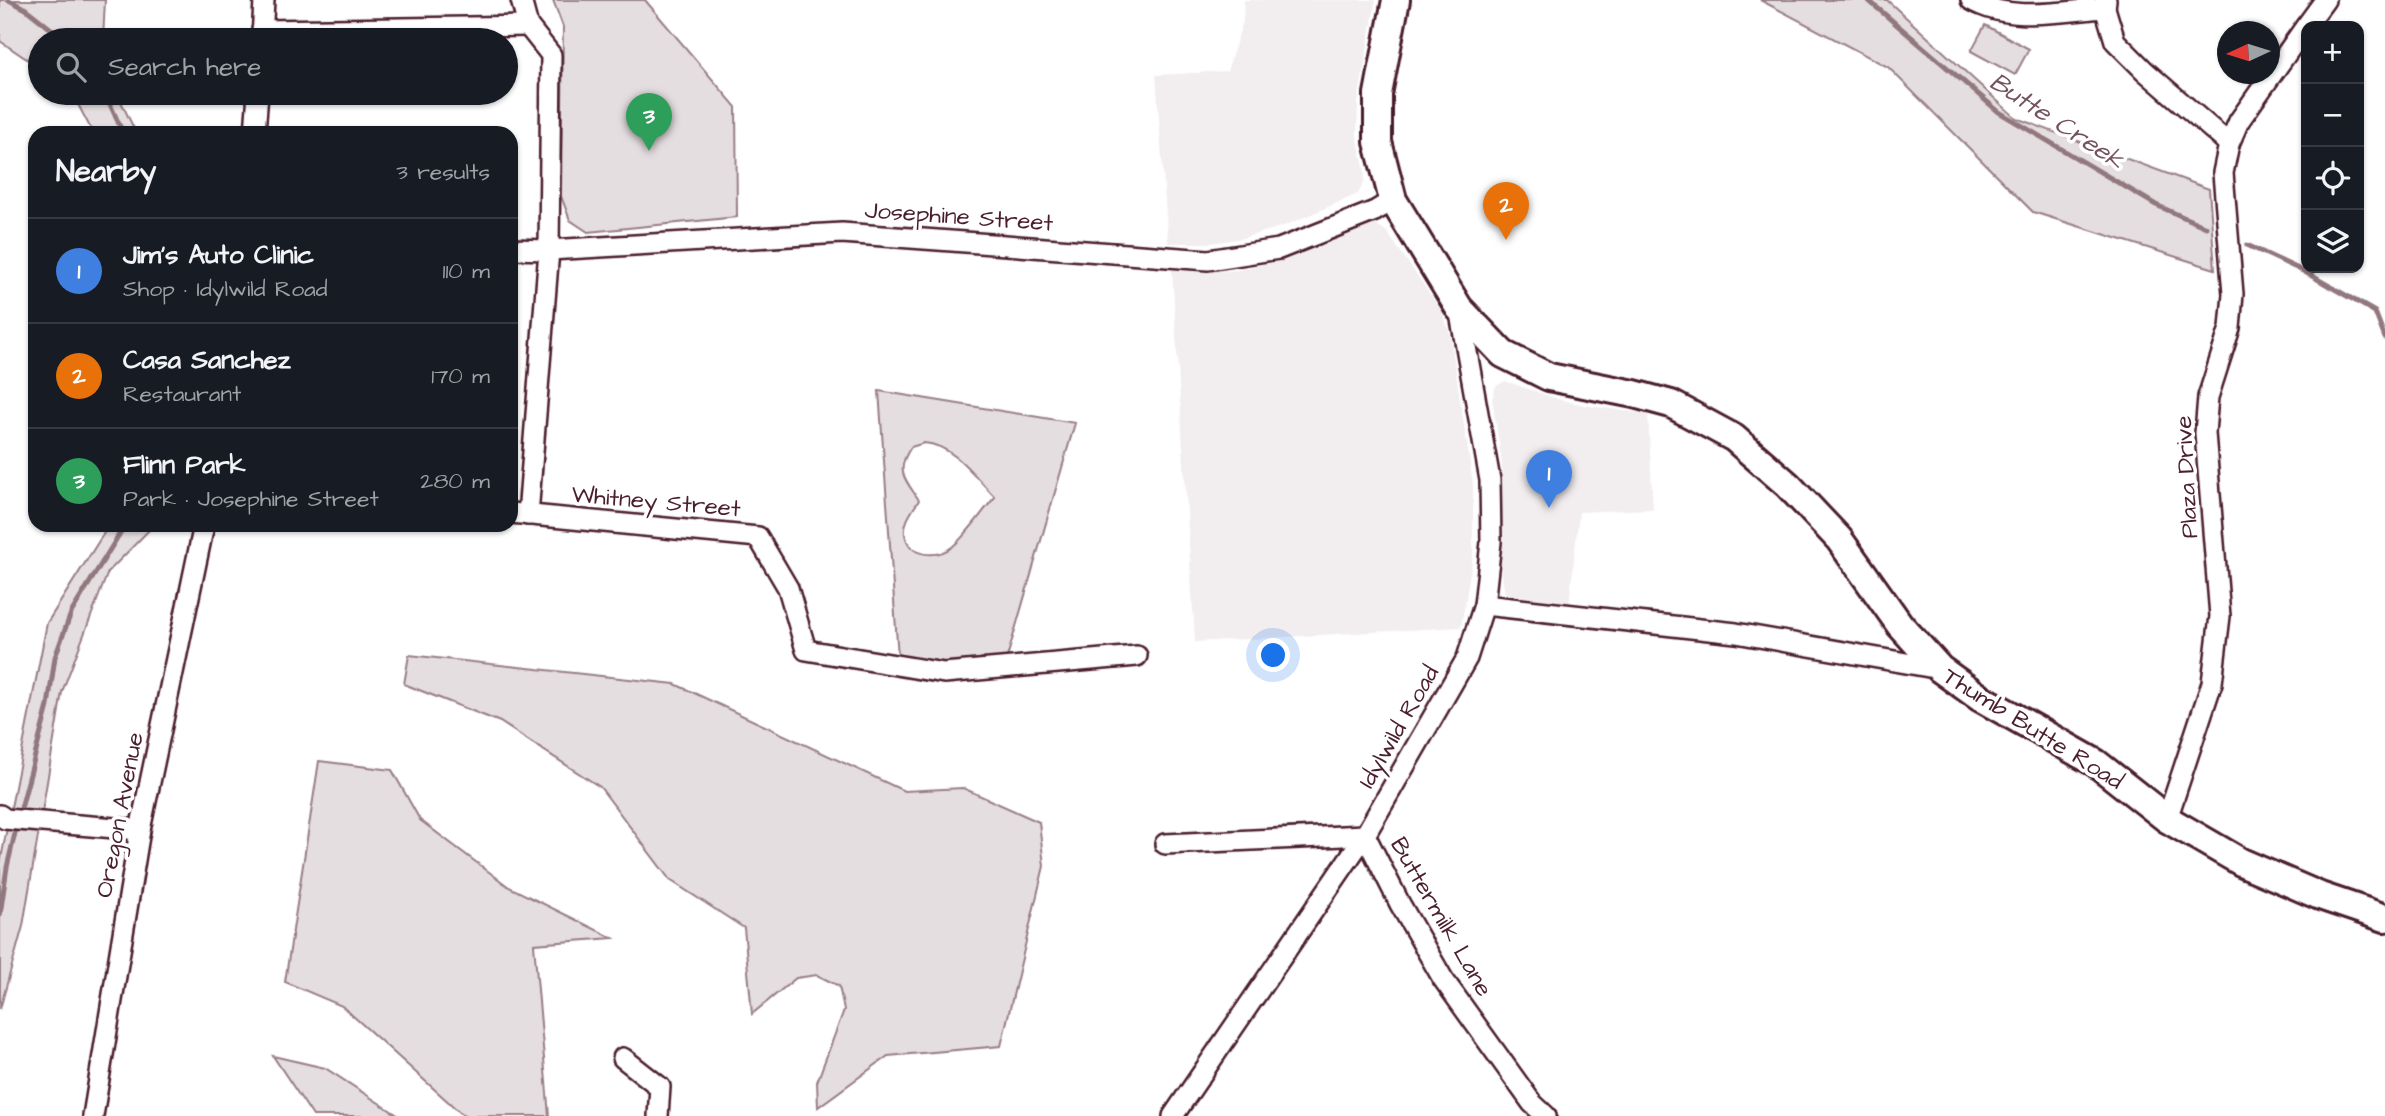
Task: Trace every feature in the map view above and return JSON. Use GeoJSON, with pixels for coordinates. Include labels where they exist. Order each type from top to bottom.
{"type":"FeatureCollection","features":[{"type":"Feature","properties":{"kind":"main road"},"geometry":{"type":"LineString","coordinates":[[1396,0],[1378,94],[1378,142],[1392,200],[1460,307],[1503,354],[1549,377],[1671,404],[1734,438],[1788,485],[1839,539],[1900,625],[1940,670]]}},
{"type":"Feature","properties":{"kind":"main road","name":"Thumb Butte Road"},"geometry":{"type":"LineString","coordinates":[[1940,670],[1979,697],[2096,763],[2167,819],[2241,862],[2320,897],[2385,918]]}},
{"type":"Feature","properties":{"kind":"street"},"geometry":{"type":"LineString","coordinates":[[262,28],[264,0]]}},
{"type":"Feature","properties":{"kind":"street"},"geometry":{"type":"LineString","coordinates":[[519,514],[549,250],[551,55],[528,26],[521,0]]}},
{"type":"Feature","properties":{"kind":"street"},"geometry":{"type":"LineString","coordinates":[[1971,0],[2002,12],[2028,13],[2106,4],[2115,41],[2145,71],[2229,144]]}},
{"type":"Feature","properties":{"kind":"street","name":"Plaza Drive"},"geometry":{"type":"LineString","coordinates":[[2310,21],[2325,0]]}},
{"type":"Feature","properties":{"kind":"street"},"geometry":{"type":"LineString","coordinates":[[469,28],[528,26]]}},
{"type":"Feature","properties":{"kind":"street","name":"Plaza Drive"},"geometry":{"type":"LineString","coordinates":[[2167,819],[2212,683],[2220,616],[2205,433],[2208,397],[2230,328],[2234,294],[2223,173],[2229,144],[2239,121],[2301,33]]}},
{"type":"Feature","properties":{"kind":"street"},"geometry":{"type":"LineString","coordinates":[[256,126],[257,105]]}},
{"type":"Feature","properties":{"kind":"street","name":"Josephine Street"},"geometry":{"type":"LineString","coordinates":[[518,249],[549,250],[842,233],[1208,260],[1279,249],[1375,211],[1392,200]]}},
{"type":"Feature","properties":{"kind":"street","name":"Idylwild Road"},"geometry":{"type":"LineString","coordinates":[[1173,1116],[1365,835],[1467,658],[1484,605],[1491,542],[1490,481],[1460,307]]}},
{"type":"Feature","properties":{"kind":"street","name":"Whitney Street"},"geometry":{"type":"LineString","coordinates":[[519,514],[758,537],[788,588],[806,650],[944,673],[1137,656]]}},
{"type":"Feature","properties":{"kind":"street","name":"Oregon Avenue"},"geometry":{"type":"LineString","coordinates":[[93,1116],[140,831],[203,532]]}},
{"type":"Feature","properties":{"kind":"street","name":"Thumb Butte Road"},"geometry":{"type":"LineString","coordinates":[[1484,605],[1735,633],[1940,670]]}},
{"type":"Feature","properties":{"kind":"street"},"geometry":{"type":"LineString","coordinates":[[0,815],[5,819],[140,831]]}},
{"type":"Feature","properties":{"kind":"street","name":"Buttermilk Lane"},"geometry":{"type":"LineString","coordinates":[[1165,844],[1365,835],[1443,979],[1532,1103],[1546,1116]]}},
{"type":"Feature","properties":{"kind":"street"},"geometry":{"type":"LineString","coordinates":[[623,1058],[660,1087],[658,1116]]}},
{"type":"Feature","properties":{"kind":"shaded area"},"geometry":{"type":"Polygon","coordinates":[[[0,0],[105,0],[104,28],[28,28],[28,60],[0,41],[0,0]]]}},
{"type":"Feature","properties":{"kind":"shaded area"},"geometry":{"type":"Polygon","coordinates":[[[553,0],[645,0],[736,107],[737,217],[588,232],[570,220],[561,196],[563,27],[553,0]]]}},
{"type":"Feature","properties":{"kind":"shaded area"},"geometry":{"type":"Polygon","coordinates":[[[1244,0],[1376,0],[1358,102],[1357,135],[1365,172],[1364,183],[1358,194],[1284,226],[1243,238],[1212,243],[1168,243],[1156,75],[1227,71],[1243,21],[1244,0]]]}},
{"type":"Feature","properties":{"kind":"shaded area"},"geometry":{"type":"Polygon","coordinates":[[[1760,0],[1887,0],[2016,118],[2209,189],[2215,269],[2033,212],[1888,67],[1760,0]]]}},
{"type":"Feature","properties":{"kind":"shaded area"},"geometry":{"type":"Polygon","coordinates":[[[1985,25],[2029,49],[2015,75],[1971,51],[1985,25]]]}},
{"type":"Feature","properties":{"kind":"shaded area"},"geometry":{"type":"Polygon","coordinates":[[[78,105],[123,105],[133,126],[89,126],[78,105]]]}},
{"type":"Feature","properties":{"kind":"shaded area"},"geometry":{"type":"Polygon","coordinates":[[[1376,224],[1387,232],[1441,310],[1450,334],[1473,483],[1473,556],[1461,627],[1195,642],[1172,270],[1238,270],[1281,260],[1367,225],[1376,224]]]}},
{"type":"Feature","properties":{"kind":"shaded area"},"geometry":{"type":"Polygon","coordinates":[[[1505,381],[1558,399],[1648,414],[1653,509],[1579,512],[1569,607],[1510,599],[1505,592],[1501,574],[1502,463],[1492,399],[1496,386],[1505,381]]]}},
{"type":"Feature","properties":{"kind":"shaded area"},"geometry":{"type":"Polygon","coordinates":[[[879,391],[1075,423],[1006,661],[939,665],[898,657],[879,391]],[[924,443],[911,447],[903,462],[903,474],[919,500],[905,525],[905,534],[912,547],[924,554],[946,551],[952,547],[995,497],[963,463],[935,445],[924,443]]]}},
{"type":"Feature","properties":{"kind":"shaded area"},"geometry":{"type":"Polygon","coordinates":[[[105,532],[147,532],[108,572],[62,692],[23,926],[0,1009],[0,864],[47,623],[105,532]]]}},
{"type":"Feature","properties":{"kind":"shaded area"},"geometry":{"type":"Polygon","coordinates":[[[409,655],[675,684],[904,791],[963,788],[1039,822],[1044,866],[1001,1046],[888,1056],[818,1107],[817,1082],[844,1010],[839,986],[817,975],[796,978],[752,1014],[744,928],[670,880],[600,787],[500,722],[404,684],[409,655]]]}},
{"type":"Feature","properties":{"kind":"shaded area"},"geometry":{"type":"Polygon","coordinates":[[[319,761],[392,770],[420,820],[509,887],[613,938],[534,944],[549,1116],[464,1116],[342,1006],[285,982],[319,761]]]}},
{"type":"Feature","properties":{"kind":"shaded area"},"geometry":{"type":"Polygon","coordinates":[[[273,1056],[325,1068],[399,1116],[313,1116],[273,1056]]]}},
{"type":"Feature","properties":{"kind":"waterway"},"geometry":{"type":"LineString","coordinates":[[9,0],[26,9],[50,28]]}},
{"type":"Feature","properties":{"kind":"waterway","name":"Butte Creek"},"geometry":{"type":"LineString","coordinates":[[1868,0],[1999,112],[2156,205],[2206,227]]}},
{"type":"Feature","properties":{"kind":"waterway"},"geometry":{"type":"LineString","coordinates":[[110,105],[120,126]]}},
{"type":"Feature","properties":{"kind":"waterway","name":"Butte Creek"},"geometry":{"type":"LineString","coordinates":[[2247,245],[2305,272],[2375,312],[2385,338]]}},
{"type":"Feature","properties":{"kind":"waterway"},"geometry":{"type":"LineString","coordinates":[[19,816],[48,706],[55,657],[71,613],[121,532]]}},
{"type":"Feature","properties":{"kind":"waterway"},"geometry":{"type":"LineString","coordinates":[[0,915],[17,825]]}},
{"type":"Feature","properties":{"kind":"place","name":"Flinn Park"},"geometry":{"type":"Point","coordinates":[649,151]}},
{"type":"Feature","properties":{"kind":"place","name":"Casa Sanchez"},"geometry":{"type":"Point","coordinates":[1506,240]}},
{"type":"Feature","properties":{"kind":"place","name":"Jim's Auto Clinic"},"geometry":{"type":"Point","coordinates":[1549,508]}}]}
